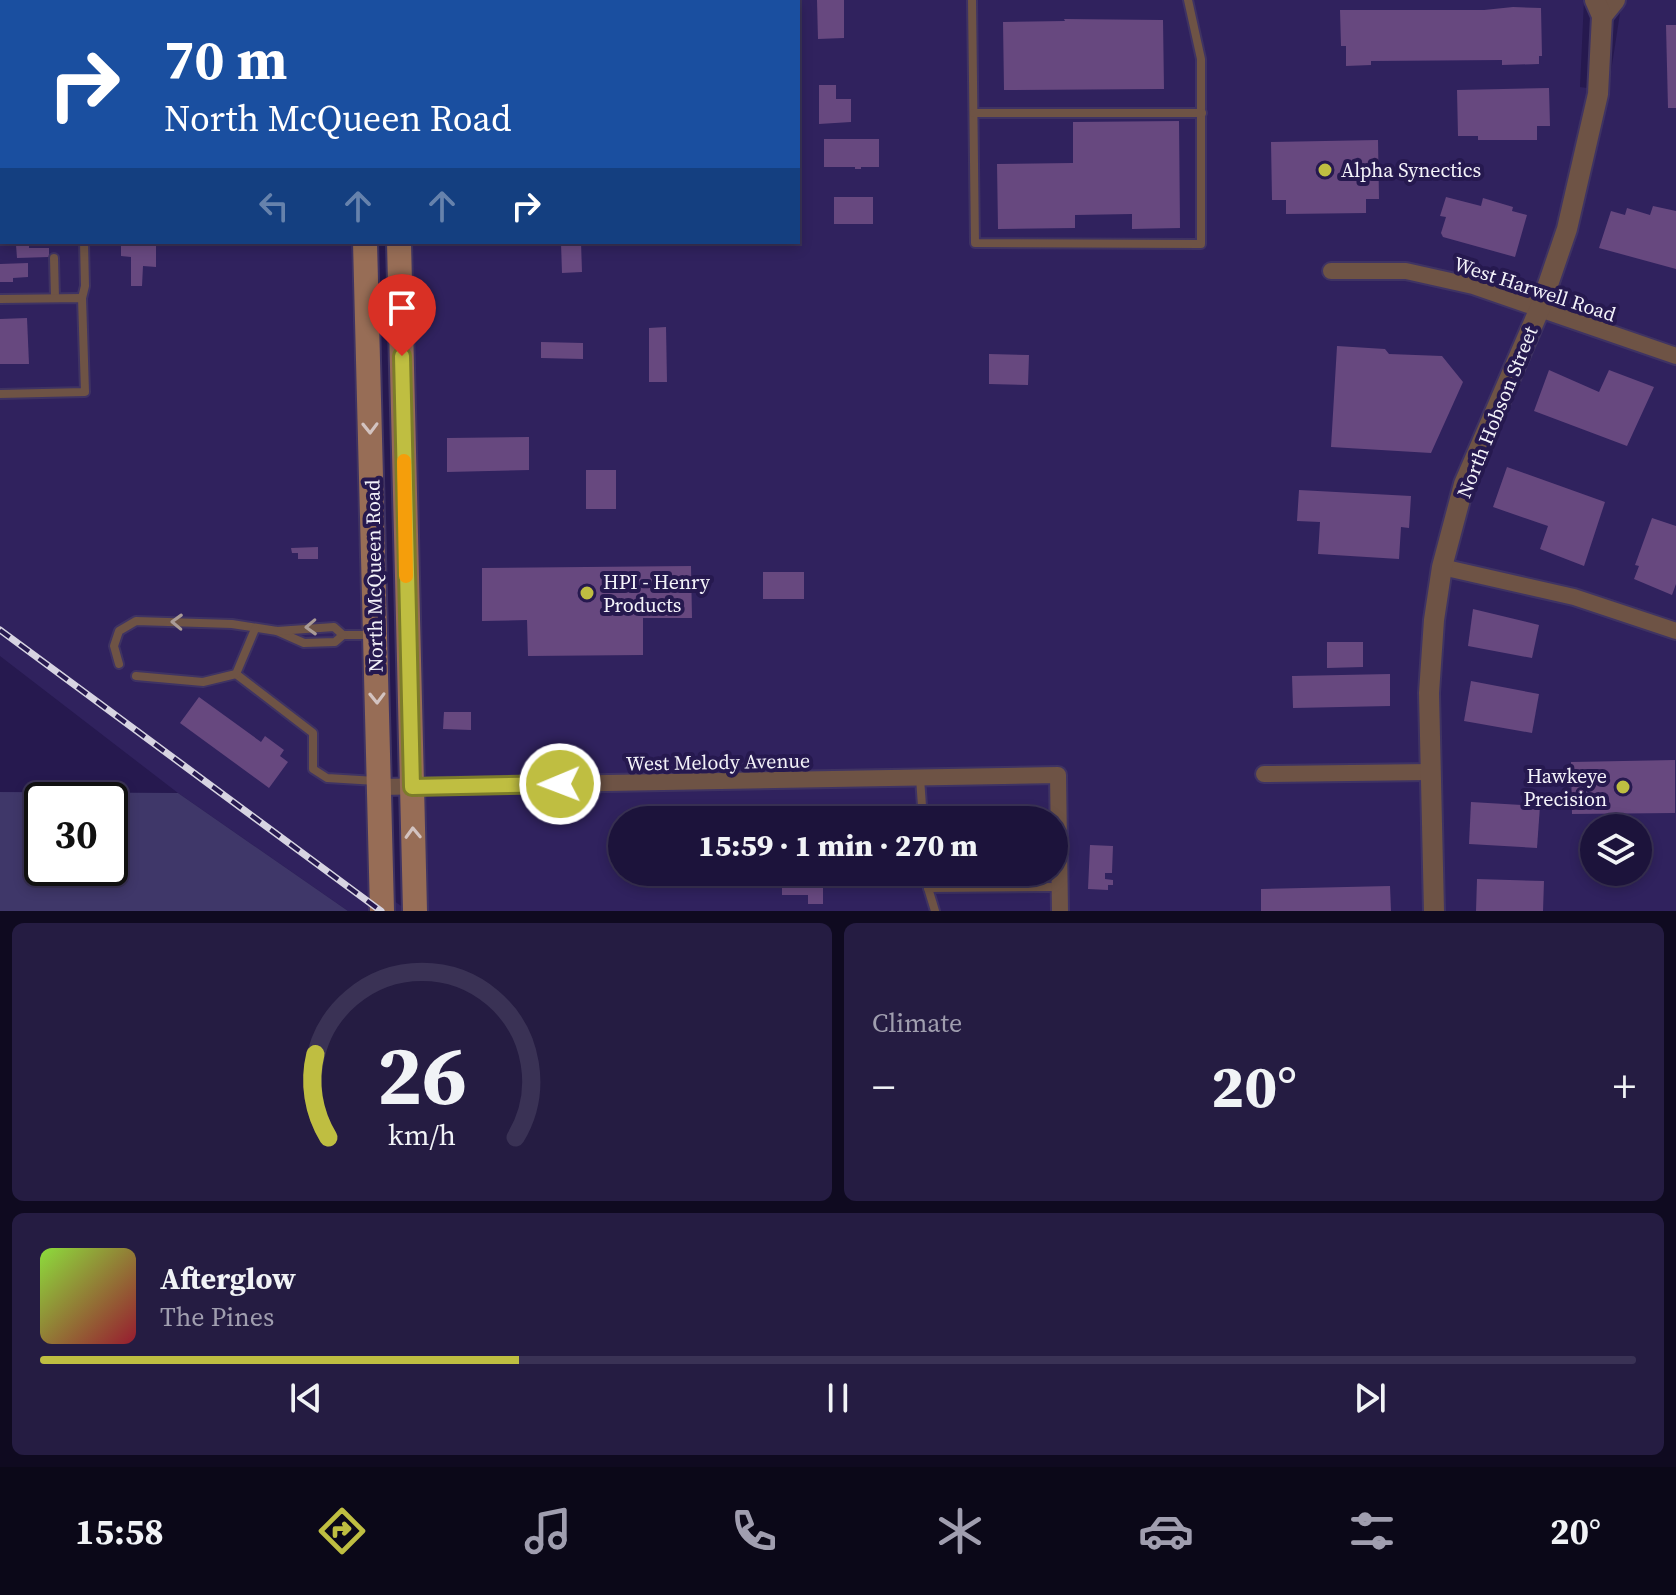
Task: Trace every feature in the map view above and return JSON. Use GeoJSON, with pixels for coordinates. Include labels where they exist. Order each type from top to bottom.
{"type":"FeatureCollection","features":[{"type":"Feature","properties":{"kind":"main road","name":"North McQueen Road"},"geometry":{"type":"LineString","coordinates":[[365,244],[382,911]]}},
{"type":"Feature","properties":{"kind":"main road","name":"North McQueen Road"},"geometry":{"type":"LineString","coordinates":[[399,244],[415,911]]}},
{"type":"Feature","properties":{"kind":"main road"},"geometry":{"type":"LineString","coordinates":[[367,300],[401,299]]}},
{"type":"Feature","properties":{"kind":"street","name":"North Hobson Street"},"geometry":{"type":"LineString","coordinates":[[1434,911],[1429,693],[1434,620],[1442,567],[1464,484],[1540,308],[1567,229],[1598,94],[1604,5]]}},
{"type":"Feature","properties":{"kind":"street","name":"West Harwell Road"},"geometry":{"type":"LineString","coordinates":[[1331,271],[1406,271],[1473,286],[1676,356]]}},
{"type":"Feature","properties":{"kind":"street"},"geometry":{"type":"LineString","coordinates":[[1442,567],[1574,597],[1676,631]]}},
{"type":"Feature","properties":{"kind":"street"},"geometry":{"type":"LineString","coordinates":[[1264,774],[1431,772]]}},
{"type":"Feature","properties":{"kind":"street","name":"West Melody Avenue"},"geometry":{"type":"LineString","coordinates":[[379,784],[412,787],[1058,775],[1059,887]]}},
{"type":"Feature","properties":{"kind":"street"},"geometry":{"type":"LineString","coordinates":[[1059,887],[1060,911]]}},
{"type":"Feature","properties":{"kind":"lane"},"geometry":{"type":"LineString","coordinates":[[972,0],[975,243],[1201,244],[1201,59],[1188,0]]}},
{"type":"Feature","properties":{"kind":"lane"},"geometry":{"type":"LineString","coordinates":[[974,113],[1202,113]]}},
{"type":"Feature","properties":{"kind":"lane"},"geometry":{"type":"LineString","coordinates":[[0,394],[85,392],[84,244]]}},
{"type":"Feature","properties":{"kind":"lane"},"geometry":{"type":"LineString","coordinates":[[54,258],[55,298]]}},
{"type":"Feature","properties":{"kind":"lane"},"geometry":{"type":"LineString","coordinates":[[0,299],[82,298]]}},
{"type":"Feature","properties":{"kind":"lane"},"geometry":{"type":"LineString","coordinates":[[119,664],[114,646],[119,631],[136,621],[232,624],[277,631],[334,627],[343,635]]}},
{"type":"Feature","properties":{"kind":"lane"},"geometry":{"type":"LineString","coordinates":[[236,674],[255,629]]}},
{"type":"Feature","properties":{"kind":"lane"},"geometry":{"type":"LineString","coordinates":[[277,631],[304,643],[335,642],[343,635],[376,635]]}},
{"type":"Feature","properties":{"kind":"lane"},"geometry":{"type":"LineString","coordinates":[[136,676],[203,682],[236,674]]}},
{"type":"Feature","properties":{"kind":"lane"},"geometry":{"type":"LineString","coordinates":[[236,674],[313,733],[313,769],[327,778],[379,784]]}},
{"type":"Feature","properties":{"kind":"lane"},"geometry":{"type":"LineString","coordinates":[[920,778],[922,806]]}},
{"type":"Feature","properties":{"kind":"lane"},"geometry":{"type":"LineString","coordinates":[[935,911],[928,888],[1059,887]]}},
{"type":"Feature","properties":{"kind":"shaded area"},"geometry":{"type":"Polygon","coordinates":[[[800,0],[1584,0],[1580,87],[1608,91],[1622,0],[1676,0],[1676,911],[427,911],[410,244],[800,244],[800,0]]]}},
{"type":"Feature","properties":{"kind":"shaded area"},"geometry":{"type":"Polygon","coordinates":[[[0,244],[351,244],[368,882],[408,911],[348,911],[178,793],[0,656],[0,244]]]}},
{"type":"Feature","properties":{"kind":"shaded area"},"geometry":{"type":"Polygon","coordinates":[[[0,792],[24,792],[24,886],[128,886],[128,793],[178,793],[348,911],[0,911],[0,792]]]}},
{"type":"Feature","properties":{"kind":"building"},"geometry":{"type":"Polygon","coordinates":[[[817,0],[844,0],[844,38],[818,39],[817,0]]]}},
{"type":"Feature","properties":{"kind":"building"},"geometry":{"type":"Polygon","coordinates":[[[1541,8],[1542,56],[1539,56],[1539,64],[1502,65],[1502,60],[1371,61],[1371,65],[1346,66],[1346,46],[1341,46],[1340,10],[1484,10],[1541,8]]]}},
{"type":"Feature","properties":{"kind":"building"},"geometry":{"type":"Polygon","coordinates":[[[1163,20],[1164,89],[1004,90],[1003,22],[1163,20]]]}},
{"type":"Feature","properties":{"kind":"building"},"geometry":{"type":"Polygon","coordinates":[[[1666,25],[1676,25],[1676,108],[1668,108],[1666,25]]]}},
{"type":"Feature","properties":{"kind":"building"},"geometry":{"type":"Polygon","coordinates":[[[819,85],[836,85],[836,99],[851,99],[851,122],[819,124],[819,85]]]}},
{"type":"Feature","properties":{"kind":"building"},"geometry":{"type":"Polygon","coordinates":[[[1549,88],[1550,126],[1537,126],[1537,140],[1478,140],[1478,136],[1458,136],[1457,90],[1549,88]]]}},
{"type":"Feature","properties":{"kind":"building"},"geometry":{"type":"Polygon","coordinates":[[[1179,121],[1180,228],[1132,229],[1132,214],[1075,215],[1075,228],[998,229],[997,164],[1073,163],[1073,122],[1179,121]]]}},
{"type":"Feature","properties":{"kind":"building"},"geometry":{"type":"Polygon","coordinates":[[[824,139],[879,139],[879,167],[824,167],[824,139]]]}},
{"type":"Feature","properties":{"kind":"building","name":"Alpha Synectics"},"geometry":{"type":"Polygon","coordinates":[[[1378,140],[1379,199],[1366,199],[1366,213],[1286,214],[1286,200],[1272,200],[1271,142],[1378,140]]]}},
{"type":"Feature","properties":{"kind":"building"},"geometry":{"type":"Polygon","coordinates":[[[834,197],[873,197],[873,224],[834,224],[834,197]]]}},
{"type":"Feature","properties":{"kind":"building"},"geometry":{"type":"Polygon","coordinates":[[[1446,197],[1481,206],[1483,198],[1513,207],[1512,211],[1527,215],[1515,257],[1443,237],[1441,233],[1446,217],[1440,216],[1446,197]]]}},
{"type":"Feature","properties":{"kind":"building"},"geometry":{"type":"Polygon","coordinates":[[[1653,206],[1676,211],[1676,269],[1599,248],[1611,211],[1625,215],[1627,208],[1650,215],[1653,206]]]}},
{"type":"Feature","properties":{"kind":"building"},"geometry":{"type":"Polygon","coordinates":[[[29,244],[29,248],[49,248],[49,257],[17,258],[16,245],[29,244]]]}},
{"type":"Feature","properties":{"kind":"building"},"geometry":{"type":"Polygon","coordinates":[[[121,244],[156,244],[156,267],[143,266],[142,286],[131,286],[131,257],[121,256],[121,244]]]}},
{"type":"Feature","properties":{"kind":"building"},"geometry":{"type":"Polygon","coordinates":[[[561,244],[581,244],[582,272],[562,273],[561,244]]]}},
{"type":"Feature","properties":{"kind":"building"},"geometry":{"type":"Polygon","coordinates":[[[28,263],[28,277],[0,282],[0,264],[28,263]]]}},
{"type":"Feature","properties":{"kind":"building"},"geometry":{"type":"Polygon","coordinates":[[[27,318],[29,364],[0,364],[0,319],[27,318]]]}},
{"type":"Feature","properties":{"kind":"building"},"geometry":{"type":"Polygon","coordinates":[[[666,327],[667,382],[649,382],[649,328],[666,327]]]}},
{"type":"Feature","properties":{"kind":"building"},"geometry":{"type":"Polygon","coordinates":[[[541,342],[583,343],[583,359],[541,358],[541,342]]]}},
{"type":"Feature","properties":{"kind":"building"},"geometry":{"type":"Polygon","coordinates":[[[1337,346],[1385,349],[1389,354],[1442,356],[1463,382],[1431,453],[1331,447],[1337,346]]]}},
{"type":"Feature","properties":{"kind":"building"},"geometry":{"type":"Polygon","coordinates":[[[989,354],[1029,355],[1028,385],[989,384],[989,354]]]}},
{"type":"Feature","properties":{"kind":"building"},"geometry":{"type":"Polygon","coordinates":[[[1549,370],[1599,392],[1609,370],[1654,387],[1627,446],[1534,411],[1549,370]]]}},
{"type":"Feature","properties":{"kind":"building"},"geometry":{"type":"Polygon","coordinates":[[[529,437],[529,470],[447,472],[447,438],[529,437]]]}},
{"type":"Feature","properties":{"kind":"building"},"geometry":{"type":"Polygon","coordinates":[[[1507,467],[1605,502],[1584,566],[1540,549],[1548,526],[1493,507],[1507,467]]]}},
{"type":"Feature","properties":{"kind":"building"},"geometry":{"type":"Polygon","coordinates":[[[586,470],[616,470],[616,509],[586,509],[586,470]]]}},
{"type":"Feature","properties":{"kind":"building"},"geometry":{"type":"Polygon","coordinates":[[[1299,490],[1411,496],[1409,528],[1401,527],[1399,559],[1318,554],[1320,522],[1297,521],[1299,490]]]}},
{"type":"Feature","properties":{"kind":"building"},"geometry":{"type":"Polygon","coordinates":[[[1652,518],[1676,526],[1676,584],[1672,595],[1634,579],[1639,566],[1635,565],[1652,518]]]}},
{"type":"Feature","properties":{"kind":"building"},"geometry":{"type":"Polygon","coordinates":[[[318,547],[318,559],[298,559],[298,553],[292,553],[291,548],[318,547]]]}},
{"type":"Feature","properties":{"kind":"building","name":"HPI - Henry Products"},"geometry":{"type":"Polygon","coordinates":[[[691,566],[692,618],[643,618],[643,655],[528,656],[527,620],[482,621],[482,568],[691,566]]]}},
{"type":"Feature","properties":{"kind":"building"},"geometry":{"type":"Polygon","coordinates":[[[763,572],[804,572],[804,599],[763,599],[763,572]]]}},
{"type":"Feature","properties":{"kind":"building"},"geometry":{"type":"Polygon","coordinates":[[[1473,609],[1539,625],[1532,658],[1468,646],[1473,609]]]}},
{"type":"Feature","properties":{"kind":"building"},"geometry":{"type":"Polygon","coordinates":[[[1327,642],[1363,642],[1363,667],[1327,668],[1327,642]]]}},
{"type":"Feature","properties":{"kind":"building"},"geometry":{"type":"Polygon","coordinates":[[[1390,674],[1390,706],[1293,708],[1292,676],[1390,674]]]}},
{"type":"Feature","properties":{"kind":"building"},"geometry":{"type":"Polygon","coordinates":[[[1471,681],[1539,694],[1532,733],[1464,721],[1471,681]]]}},
{"type":"Feature","properties":{"kind":"building"},"geometry":{"type":"Polygon","coordinates":[[[199,697],[261,742],[265,736],[284,750],[280,756],[288,762],[269,788],[180,723],[199,697]]]}},
{"type":"Feature","properties":{"kind":"building"},"geometry":{"type":"Polygon","coordinates":[[[444,712],[471,712],[471,730],[443,729],[444,712]]]}},
{"type":"Feature","properties":{"kind":"building","name":"Hawkeye Precision"},"geometry":{"type":"Polygon","coordinates":[[[1675,760],[1675,813],[1572,814],[1571,762],[1675,760]]]}},
{"type":"Feature","properties":{"kind":"building"},"geometry":{"type":"Polygon","coordinates":[[[1471,802],[1540,806],[1537,848],[1469,844],[1471,802]]]}},
{"type":"Feature","properties":{"kind":"building"},"geometry":{"type":"Polygon","coordinates":[[[1090,845],[1113,846],[1112,873],[1105,873],[1105,879],[1113,880],[1108,890],[1088,889],[1090,845]]]}},
{"type":"Feature","properties":{"kind":"building"},"geometry":{"type":"Polygon","coordinates":[[[1477,879],[1544,881],[1543,911],[1476,911],[1477,879]]]}},
{"type":"Feature","properties":{"kind":"building"},"geometry":{"type":"Polygon","coordinates":[[[782,886],[823,886],[823,904],[808,904],[808,895],[782,895],[782,886]]]}},
{"type":"Feature","properties":{"kind":"building"},"geometry":{"type":"Polygon","coordinates":[[[1390,886],[1391,911],[1261,911],[1261,889],[1390,886]]]}},
{"type":"Feature","properties":{"kind":"railway"},"geometry":{"type":"LineString","coordinates":[[0,630],[381,911]]}},
{"type":"Feature","properties":{"kind":"slow traffic"},"geometry":{"type":"LineString","coordinates":[[404,461],[406,576]]}},
{"type":"Feature","properties":{"kind":"place","name":"Alpha Synectics"},"geometry":{"type":"Point","coordinates":[1325,170]}},
{"type":"Feature","properties":{"kind":"place","name":"HPI - Henry Products"},"geometry":{"type":"Point","coordinates":[587,593]}},
{"type":"Feature","properties":{"kind":"place","name":"Hawkeye Precision"},"geometry":{"type":"Point","coordinates":[1623,787]}},
{"type":"Feature","properties":{"kind":"route"},"geometry":{"type":"LineString","coordinates":[[402,356],[412,787],[560,784]]}}]}
